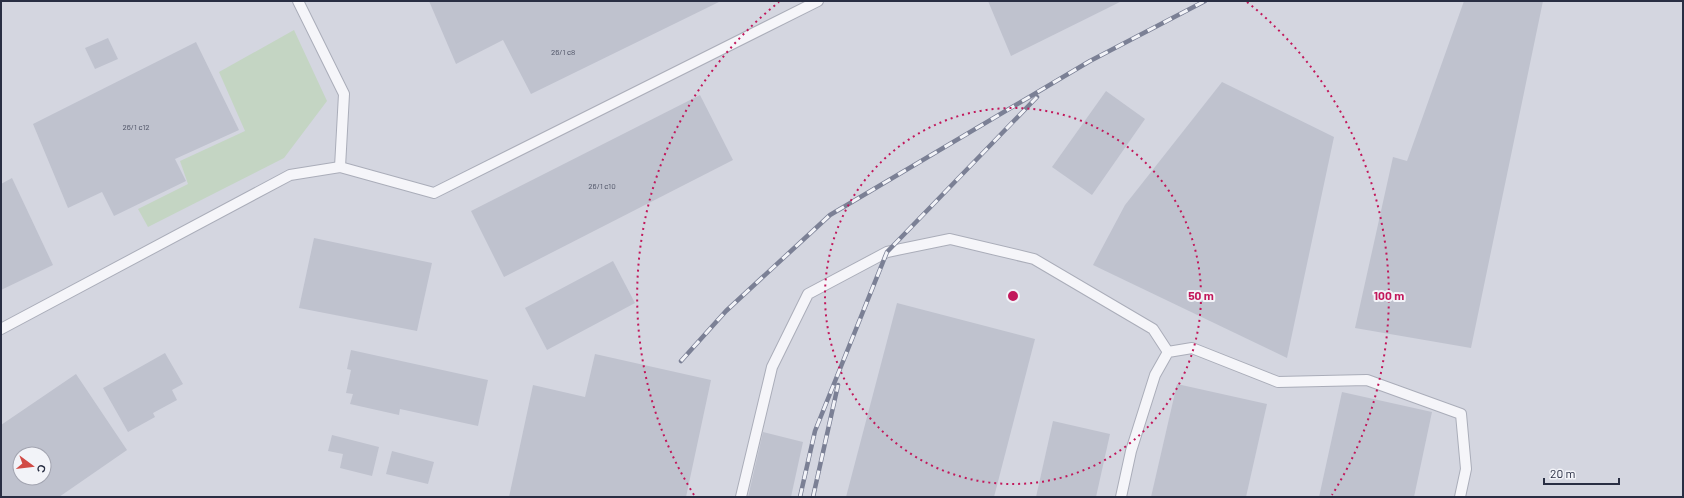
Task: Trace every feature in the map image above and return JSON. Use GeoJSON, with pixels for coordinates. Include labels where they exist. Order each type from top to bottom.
{"type":"FeatureCollection","features":[{"type":"Feature","properties":{"kind":"lane"},"geometry":{"type":"LineString","coordinates":[[298,1],[344,94],[340,167]]}},
{"type":"Feature","properties":{"kind":"lane"},"geometry":{"type":"LineString","coordinates":[[1,330],[290,175],[340,167],[434,193],[818,1]]}},
{"type":"Feature","properties":{"kind":"lane"},"geometry":{"type":"LineString","coordinates":[[741,497],[772,367],[808,294],[887,252],[950,239],[1034,259],[1153,329],[1168,352]]}},
{"type":"Feature","properties":{"kind":"lane"},"geometry":{"type":"LineString","coordinates":[[1168,352],[1192,348],[1278,382],[1367,380],[1461,414],[1466,469],[1460,497]]}},
{"type":"Feature","properties":{"kind":"lane"},"geometry":{"type":"LineString","coordinates":[[1121,497],[1130,451],[1155,375],[1168,352]]}},
{"type":"Feature","properties":{"kind":"shaded area"},"geometry":{"type":"Polygon","coordinates":[[[1,1],[1683,1],[1683,497],[1,497],[1,1]]]}},
{"type":"Feature","properties":{"kind":"green space"},"geometry":{"type":"Polygon","coordinates":[[[294,30],[327,101],[284,158],[148,227],[138,209],[188,184],[180,161],[245,131],[219,72],[294,30]]]}},
{"type":"Feature","properties":{"kind":"building"},"geometry":{"type":"Polygon","coordinates":[[[429,1],[721,1],[531,94],[503,40],[456,64],[429,1]]]}},
{"type":"Feature","properties":{"kind":"building"},"geometry":{"type":"Polygon","coordinates":[[[988,1],[1122,1],[1011,56],[988,1]]]}},
{"type":"Feature","properties":{"kind":"building"},"geometry":{"type":"Polygon","coordinates":[[[1464,1],[1543,1],[1471,348],[1355,328],[1393,157],[1407,161],[1464,1]]]}},
{"type":"Feature","properties":{"kind":"building"},"geometry":{"type":"Polygon","coordinates":[[[108,38],[118,59],[95,69],[85,48],[108,38]]]}},
{"type":"Feature","properties":{"kind":"building"},"geometry":{"type":"Polygon","coordinates":[[[196,42],[239,130],[175,159],[186,181],[114,216],[102,192],[68,208],[33,124],[196,42]]]}},
{"type":"Feature","properties":{"kind":"building"},"geometry":{"type":"Polygon","coordinates":[[[1222,82],[1334,137],[1287,358],[1093,265],[1125,205],[1222,82]]]}},
{"type":"Feature","properties":{"kind":"building"},"geometry":{"type":"Polygon","coordinates":[[[1106,91],[1145,119],[1092,195],[1052,167],[1106,91]]]}},
{"type":"Feature","properties":{"kind":"building"},"geometry":{"type":"Polygon","coordinates":[[[700,95],[733,160],[504,277],[471,211],[700,95]]]}},
{"type":"Feature","properties":{"kind":"building"},"geometry":{"type":"Polygon","coordinates":[[[12,178],[53,265],[1,290],[1,184],[12,178]]]}},
{"type":"Feature","properties":{"kind":"building"},"geometry":{"type":"Polygon","coordinates":[[[314,238],[432,263],[417,331],[299,308],[314,238]]]}},
{"type":"Feature","properties":{"kind":"building"},"geometry":{"type":"Polygon","coordinates":[[[613,261],[635,303],[547,350],[525,308],[613,261]]]}},
{"type":"Feature","properties":{"kind":"building"},"geometry":{"type":"Polygon","coordinates":[[[897,303],[1035,339],[994,497],[846,497],[897,303]]]}},
{"type":"Feature","properties":{"kind":"building"},"geometry":{"type":"Polygon","coordinates":[[[351,350],[488,380],[478,426],[400,409],[399,415],[350,404],[353,394],[346,393],[351,370],[347,369],[351,350]]]}},
{"type":"Feature","properties":{"kind":"building"},"geometry":{"type":"Polygon","coordinates":[[[165,353],[183,384],[172,390],[177,400],[153,413],[155,417],[128,432],[103,388],[165,353]]]}},
{"type":"Feature","properties":{"kind":"building"},"geometry":{"type":"Polygon","coordinates":[[[595,354],[711,380],[686,497],[509,497],[533,385],[585,397],[595,354]]]}},
{"type":"Feature","properties":{"kind":"building"},"geometry":{"type":"Polygon","coordinates":[[[76,374],[127,450],[59,497],[1,497],[1,425],[76,374]]]}},
{"type":"Feature","properties":{"kind":"building"},"geometry":{"type":"Polygon","coordinates":[[[1177,384],[1267,404],[1246,497],[1151,497],[1177,384]]]}},
{"type":"Feature","properties":{"kind":"building"},"geometry":{"type":"Polygon","coordinates":[[[1342,392],[1432,412],[1414,497],[1319,497],[1342,392]]]}},
{"type":"Feature","properties":{"kind":"building"},"geometry":{"type":"Polygon","coordinates":[[[1053,421],[1110,434],[1096,497],[1036,497],[1053,421]]]}},
{"type":"Feature","properties":{"kind":"building"},"geometry":{"type":"Polygon","coordinates":[[[763,432],[803,442],[791,497],[748,497],[763,432]]]}},
{"type":"Feature","properties":{"kind":"building"},"geometry":{"type":"Polygon","coordinates":[[[332,435],[379,447],[372,476],[340,468],[343,454],[328,451],[332,435]]]}},
{"type":"Feature","properties":{"kind":"building"},"geometry":{"type":"Polygon","coordinates":[[[392,451],[434,462],[428,484],[386,474],[392,451]]]}},
{"type":"Feature","properties":{"kind":"railway"},"geometry":{"type":"LineString","coordinates":[[681,361],[726,311],[830,215],[1090,61],[1205,1]]}},
{"type":"Feature","properties":{"kind":"railway"},"geometry":{"type":"LineString","coordinates":[[800,497],[815,431],[887,252],[1037,97]]}},
{"type":"Feature","properties":{"kind":"railway"},"geometry":{"type":"LineString","coordinates":[[813,497],[838,385]]}}]}
